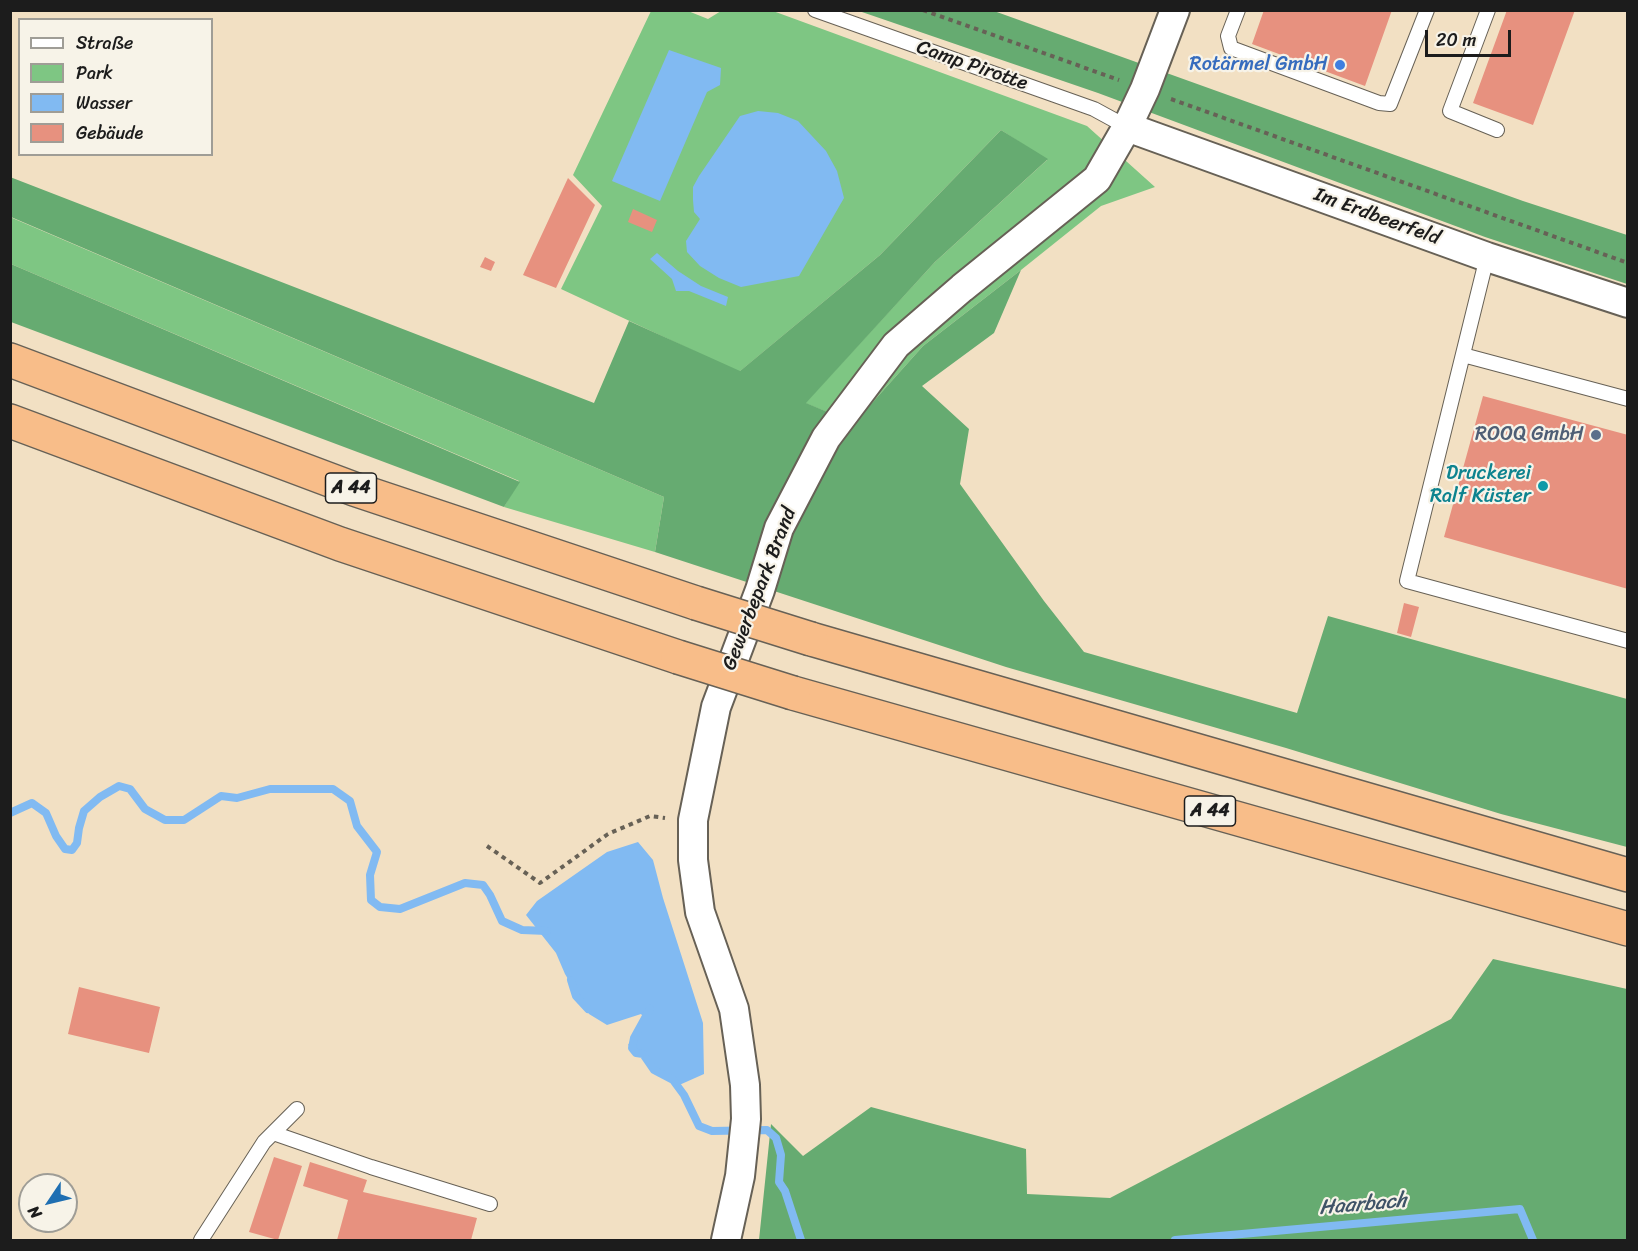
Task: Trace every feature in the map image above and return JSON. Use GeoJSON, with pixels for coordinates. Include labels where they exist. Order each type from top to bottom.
{"type":"FeatureCollection","features":[{"type":"Feature","properties":{"kind":"highway","name":"A 44"},"geometry":{"type":"LineString","coordinates":[[10,360],[354,489],[696,603],[811,639],[1628,874]]}},
{"type":"Feature","properties":{"kind":"highway","name":"A 44"},"geometry":{"type":"LineString","coordinates":[[10,421],[340,544],[678,657],[793,693],[1628,929]]}},
{"type":"Feature","properties":{"kind":"street","name":"Gewerbepark Brand"},"geometry":{"type":"LineString","coordinates":[[726,1240],[740,1176],[745,1132],[745,1085],[734,1009],[700,912],[693,860],[693,819],[716,707],[760,590],[779,528],[826,438],[896,345],[962,288],[1097,179],[1127,127],[1145,89],[1175,10]]}},
{"type":"Feature","properties":{"kind":"street","name":"Im Erdbeerfeld"},"geometry":{"type":"LineString","coordinates":[[1127,127],[1487,257],[1628,303]]}},
{"type":"Feature","properties":{"kind":"lane","name":"Camp Pirotte"},"geometry":{"type":"LineString","coordinates":[[815,10],[1094,109],[1127,127]]}},
{"type":"Feature","properties":{"kind":"lane"},"geometry":{"type":"LineString","coordinates":[[1238,10],[1228,36],[1231,48],[1379,103],[1390,104],[1427,10]]}},
{"type":"Feature","properties":{"kind":"lane"},"geometry":{"type":"LineString","coordinates":[[1488,10],[1450,111],[1497,130]]}},
{"type":"Feature","properties":{"kind":"lane"},"geometry":{"type":"LineString","coordinates":[[1487,257],[1407,582],[1628,641]]}},
{"type":"Feature","properties":{"kind":"lane"},"geometry":{"type":"LineString","coordinates":[[1463,354],[1628,399]]}},
{"type":"Feature","properties":{"kind":"lane"},"geometry":{"type":"LineString","coordinates":[[201,1240],[264,1142],[297,1109]]}},
{"type":"Feature","properties":{"kind":"lane"},"geometry":{"type":"LineString","coordinates":[[273,1133],[371,1167],[490,1204]]}},
{"type":"Feature","properties":{"kind":"path"},"geometry":{"type":"LineString","coordinates":[[923,10],[1628,263]]}},
{"type":"Feature","properties":{"kind":"path"},"geometry":{"type":"LineString","coordinates":[[488,846],[540,883],[608,834],[650,816],[693,819]]}},
{"type":"Feature","properties":{"kind":"green space"},"geometry":{"type":"Polygon","coordinates":[[[651,11],[688,11],[708,19],[721,11],[773,11],[1087,126],[1155,187],[1101,206],[923,346],[854,423],[805,403],[935,262],[1047,160],[1001,130],[880,255],[739,372],[561,289],[602,206],[573,175],[651,11]]]}},
{"type":"Feature","properties":{"kind":"green space"},"geometry":{"type":"Polygon","coordinates":[[[859,11],[994,11],[1523,201],[1627,235],[1627,284],[1485,237],[1098,93],[859,11]]]}},
{"type":"Feature","properties":{"kind":"green space"},"geometry":{"type":"Polygon","coordinates":[[[1001,130],[1048,159],[935,262],[806,403],[854,423],[923,346],[1021,270],[994,333],[922,386],[969,429],[960,484],[1044,601],[1084,652],[1297,713],[1328,616],[1627,699],[1627,847],[1501,814],[1286,748],[1006,667],[655,552],[664,497],[11,217],[10,177],[594,403],[629,321],[740,371],[880,255],[1001,130]]]}},
{"type":"Feature","properties":{"kind":"green space"},"geometry":{"type":"Polygon","coordinates":[[[10,217],[664,497],[655,552],[504,507],[519,481],[11,264],[10,217]]]}},
{"type":"Feature","properties":{"kind":"green space"},"geometry":{"type":"Polygon","coordinates":[[[10,264],[520,482],[504,507],[11,322],[10,264]]]}},
{"type":"Feature","properties":{"kind":"green space"},"geometry":{"type":"Polygon","coordinates":[[[1493,959],[1627,989],[1627,1240],[759,1240],[771,1124],[803,1156],[871,1107],[1026,1149],[1027,1194],[1110,1198],[1451,1019],[1493,959]]]}},
{"type":"Feature","properties":{"kind":"water"},"geometry":{"type":"Polygon","coordinates":[[[669,50],[721,68],[720,85],[707,92],[660,201],[612,181],[669,50]]]}},
{"type":"Feature","properties":{"kind":"water"},"geometry":{"type":"Polygon","coordinates":[[[758,111],[778,113],[798,121],[826,151],[837,171],[844,198],[799,276],[741,287],[719,278],[700,266],[687,252],[686,241],[700,219],[694,212],[693,200],[693,187],[699,176],[740,116],[758,111]]]}},
{"type":"Feature","properties":{"kind":"water"},"geometry":{"type":"Polygon","coordinates":[[[657,253],[678,271],[701,286],[728,297],[726,306],[689,291],[676,291],[672,279],[650,259],[657,253]]]}},
{"type":"Feature","properties":{"kind":"water"},"geometry":{"type":"Polygon","coordinates":[[[638,842],[653,860],[703,1023],[704,1074],[677,1086],[628,1045],[646,1020],[641,1014],[607,1025],[589,1014],[565,974],[556,953],[526,915],[537,901],[607,852],[638,842]]]}},
{"type":"Feature","properties":{"kind":"building","name":"Rotärmel GmbH"},"geometry":{"type":"Polygon","coordinates":[[[1264,10],[1392,10],[1365,86],[1252,44],[1264,10]]]}},
{"type":"Feature","properties":{"kind":"building"},"geometry":{"type":"Polygon","coordinates":[[[1507,10],[1575,10],[1533,125],[1473,103],[1507,10]]]}},
{"type":"Feature","properties":{"kind":"building"},"geometry":{"type":"Polygon","coordinates":[[[568,178],[595,205],[556,288],[523,275],[568,178]]]}},
{"type":"Feature","properties":{"kind":"building"},"geometry":{"type":"Polygon","coordinates":[[[633,209],[657,220],[652,232],[628,222],[633,209]]]}},
{"type":"Feature","properties":{"kind":"building"},"geometry":{"type":"Polygon","coordinates":[[[485,257],[495,262],[491,271],[480,267],[485,257]]]}},
{"type":"Feature","properties":{"kind":"building","name":"Druckerei Ralf Küster"},"geometry":{"type":"Polygon","coordinates":[[[1483,396],[1628,435],[1628,589],[1444,537],[1483,396]]]}},
{"type":"Feature","properties":{"kind":"building"},"geometry":{"type":"Polygon","coordinates":[[[1404,603],[1419,607],[1411,637],[1397,633],[1404,603]]]}},
{"type":"Feature","properties":{"kind":"building"},"geometry":{"type":"Polygon","coordinates":[[[79,987],[160,1007],[149,1053],[68,1034],[79,987]]]}},
{"type":"Feature","properties":{"kind":"building"},"geometry":{"type":"Polygon","coordinates":[[[274,1157],[302,1166],[278,1240],[249,1232],[274,1157]]]}},
{"type":"Feature","properties":{"kind":"building"},"geometry":{"type":"Polygon","coordinates":[[[310,1162],[367,1180],[363,1192],[477,1218],[471,1240],[337,1240],[348,1200],[303,1186],[310,1162]]]}},
{"type":"Feature","properties":{"kind":"waterway","name":"Haarbach"},"geometry":{"type":"LineString","coordinates":[[10,813],[32,803],[46,813],[56,836],[65,849],[72,850],[77,843],[84,811],[100,797],[119,786],[130,789],[145,809],[165,820],[184,820],[221,796],[237,798],[270,789],[333,789],[350,801],[357,826],[377,852],[370,875],[371,900],[380,907],[400,909],[465,883],[483,885],[502,921],[522,930],[547,931]]}},
{"type":"Feature","properties":{"kind":"waterway","name":"Haarbach"},"geometry":{"type":"LineString","coordinates":[[571,980],[576,996],[588,1009]]}},
{"type":"Feature","properties":{"kind":"waterway","name":"Haarbach"},"geometry":{"type":"LineString","coordinates":[[650,1009],[634,1038],[632,1048],[636,1053],[643,1054],[654,1070],[673,1080],[684,1095],[699,1126],[712,1131],[767,1130],[776,1138],[781,1155],[779,1182],[785,1191],[801,1240]]}},
{"type":"Feature","properties":{"kind":"waterway","name":"Haarbach"},"geometry":{"type":"LineString","coordinates":[[1175,1240],[1520,1209],[1533,1240]]}},
{"type":"Feature","properties":{"kind":"place","name":"Rotärmel GmbH"},"geometry":{"type":"Point","coordinates":[1340,65]}},
{"type":"Feature","properties":{"kind":"place","name":"ROOQ GmbH"},"geometry":{"type":"Point","coordinates":[1596,435]}},
{"type":"Feature","properties":{"kind":"place","name":"Druckerei Ralf Küster"},"geometry":{"type":"Point","coordinates":[1543,486]}}]}
